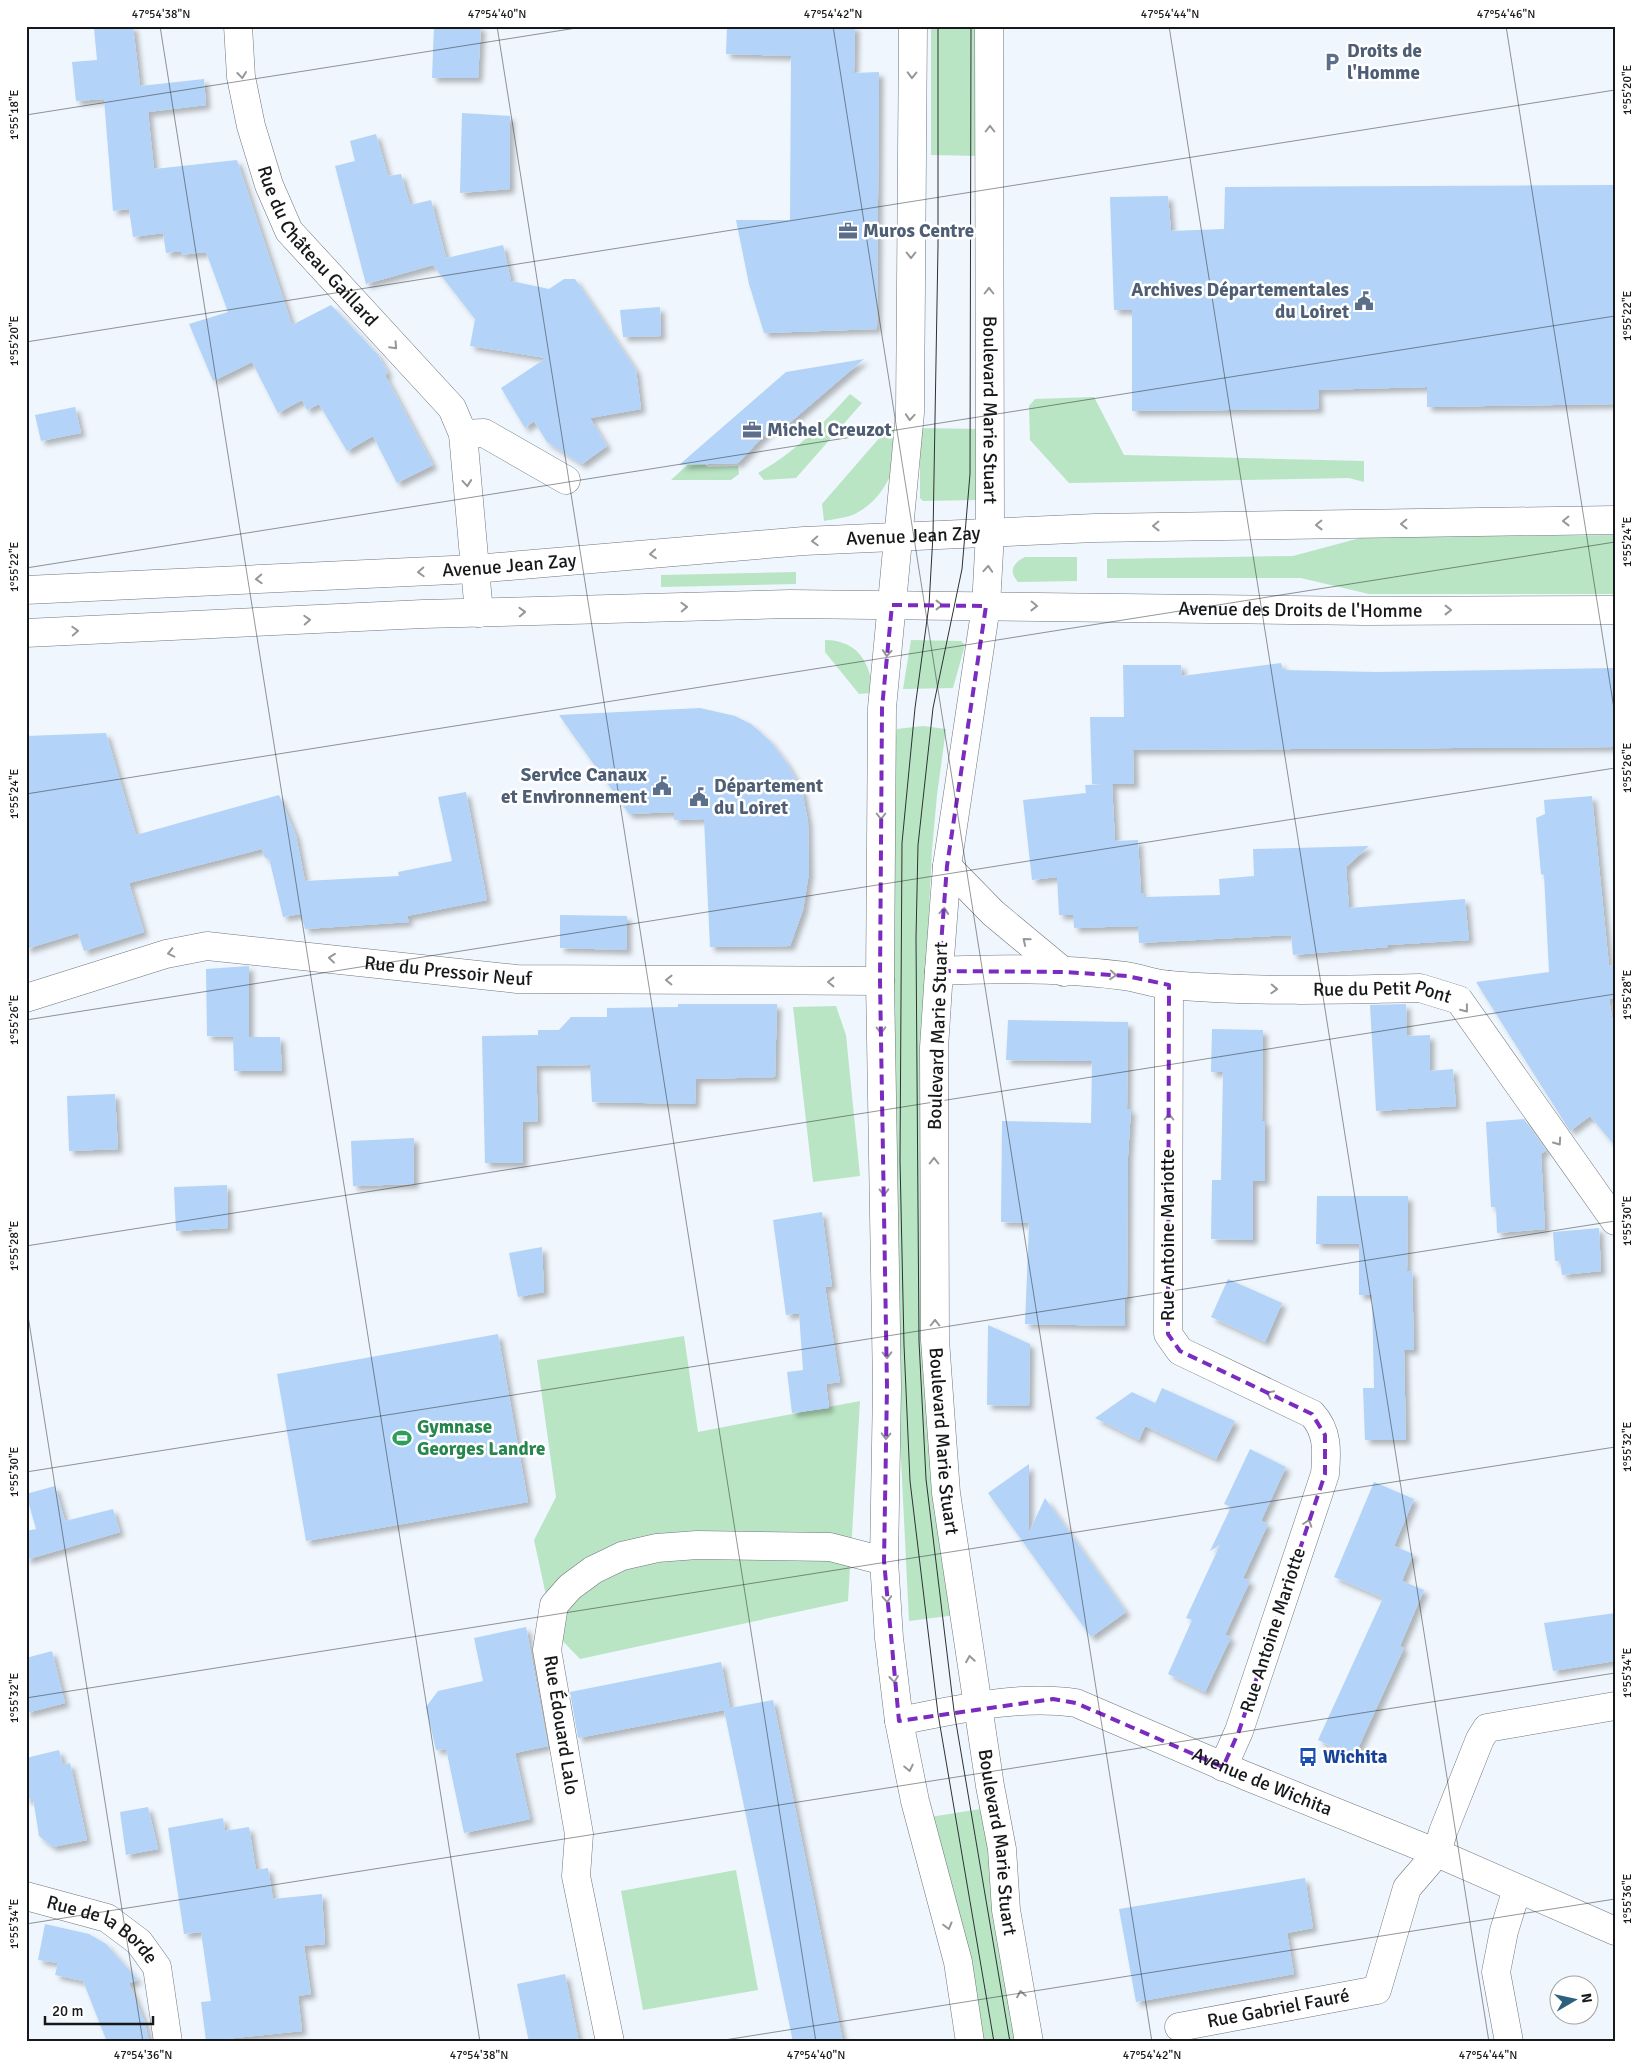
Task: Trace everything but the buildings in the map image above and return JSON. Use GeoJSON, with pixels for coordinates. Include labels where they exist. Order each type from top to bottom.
{"type":"FeatureCollection","features":[{"type":"Feature","properties":{"kind":"main road","name":"Rue du Château Gaillard"},"geometry":{"type":"LineString","coordinates":[[238,26],[241,77],[251,126],[269,185],[289,232],[452,408],[463,434],[479,613]]}},
{"type":"Feature","properties":{"kind":"main road"},"geometry":{"type":"LineString","coordinates":[[913,26],[910,414],[882,708],[880,981],[887,1387],[884,1561],[889,1638],[899,1720],[915,1801],[958,1962],[970,2042]]}},
{"type":"Feature","properties":{"kind":"main road","name":"Boulevard Marie Stuart"},"geometry":{"type":"LineString","coordinates":[[989,26],[990,533],[986,606],[948,866],[939,972],[934,1048],[935,1330],[946,1492],[978,1707],[1002,1849],[1006,1910],[1029,2042]]}},
{"type":"Feature","properties":{"kind":"main road"},"geometry":{"type":"LineString","coordinates":[[463,434],[484,433],[566,480]]}},
{"type":"Feature","properties":{"kind":"main road"},"geometry":{"type":"LineString","coordinates":[[990,533],[1109,527],[1615,520]]}},
{"type":"Feature","properties":{"kind":"main road","name":"Avenue Jean Zay"},"geometry":{"type":"LineString","coordinates":[[26,590],[474,569],[804,541],[990,533]]}},
{"type":"Feature","properties":{"kind":"main road"},"geometry":{"type":"LineString","coordinates":[[26,633],[479,613],[790,604],[986,606]]}},
{"type":"Feature","properties":{"kind":"main road","name":"Avenue des Droits de l'Homme"},"geometry":{"type":"LineString","coordinates":[[986,606],[1365,610],[1615,610]]}},
{"type":"Feature","properties":{"kind":"main road"},"geometry":{"type":"LineString","coordinates":[[948,866],[993,913],[1064,972]]}},
{"type":"Feature","properties":{"kind":"main road","name":"Rue du Pressoir Neuf"},"geometry":{"type":"LineString","coordinates":[[26,998],[166,954],[207,946],[517,979],[880,981]]}},
{"type":"Feature","properties":{"kind":"main road","name":"Rue du Petit Pont"},"geometry":{"type":"LineString","coordinates":[[939,972],[1008,969],[1127,976],[1146,982],[1169,985],[1302,990],[1420,988],[1458,1000],[1615,1221]]}},
{"type":"Feature","properties":{"kind":"main road","name":"Rue Antoine Mariotte"},"geometry":{"type":"LineString","coordinates":[[1169,985],[1168,1334],[1180,1351],[1312,1414],[1320,1423],[1327,1451],[1325,1474],[1239,1731],[1223,1767]]}},
{"type":"Feature","properties":{"kind":"main road","name":"Rue Édouard Lalo"},"geometry":{"type":"LineString","coordinates":[[610,2042],[576,1876],[579,1834],[547,1650],[554,1605],[570,1587],[593,1570],[622,1556],[657,1548],[697,1545],[830,1547],[884,1561]]}},
{"type":"Feature","properties":{"kind":"main road","name":"Avenue de Wichita"},"geometry":{"type":"LineString","coordinates":[[899,1720],[978,1707],[1053,1699],[1076,1703],[1223,1767],[1437,1853],[1615,1931]]}},
{"type":"Feature","properties":{"kind":"main road"},"geometry":{"type":"LineString","coordinates":[[1437,1853],[1456,1798],[1480,1739],[1487,1728],[1615,1706]]}},
{"type":"Feature","properties":{"kind":"main road","name":"Rue Gabriel Fauré"},"geometry":{"type":"LineString","coordinates":[[1179,2027],[1377,1990],[1407,1888],[1437,1853]]}},
{"type":"Feature","properties":{"kind":"main road"},"geometry":{"type":"LineString","coordinates":[[1509,2042],[1496,1972],[1504,1931],[1517,1889]]}},
{"type":"Feature","properties":{"kind":"main road","name":"Rue de la Borde"},"geometry":{"type":"LineString","coordinates":[[26,1896],[107,1918],[139,1942],[157,1967],[168,2042]]}},
{"type":"Feature","properties":{"kind":"highlighted area"},"geometry":{"type":"Polygon","coordinates":[[[892,605],[986,606],[947,866],[939,971],[1064,972],[1127,976],[1169,985],[1168,1334],[1180,1351],[1312,1414],[1325,1435],[1325,1474],[1239,1731],[1223,1767],[1076,1703],[1053,1699],[899,1721],[884,1561],[887,1387],[880,981],[882,708],[892,605]]]}},
{"type":"Feature","properties":{"kind":"green space"},"geometry":{"type":"Polygon","coordinates":[[[931,26],[980,26],[980,156],[931,155],[931,26]]]}},
{"type":"Feature","properties":{"kind":"green space"},"geometry":{"type":"Polygon","coordinates":[[[850,394],[862,403],[796,478],[764,480],[758,473],[784,457],[807,438],[850,394]]]}},
{"type":"Feature","properties":{"kind":"green space"},"geometry":{"type":"Polygon","coordinates":[[[1094,397],[1124,455],[1364,461],[1364,482],[1349,478],[1069,483],[1030,440],[1029,406],[1035,399],[1094,397]]]}},
{"type":"Feature","properties":{"kind":"green space"},"geometry":{"type":"Polygon","coordinates":[[[902,427],[898,453],[890,477],[876,498],[867,507],[855,514],[824,521],[822,504],[888,428],[902,427]]]}},
{"type":"Feature","properties":{"kind":"green space"},"geometry":{"type":"Polygon","coordinates":[[[920,428],[978,429],[977,500],[923,501],[920,498],[920,428]]]}},
{"type":"Feature","properties":{"kind":"green space"},"geometry":{"type":"Polygon","coordinates":[[[697,456],[708,467],[738,466],[739,474],[731,480],[671,480],[697,456]]]}},
{"type":"Feature","properties":{"kind":"green space"},"geometry":{"type":"Polygon","coordinates":[[[1615,535],[1615,594],[1369,594],[1301,578],[1107,578],[1107,559],[1293,556],[1364,537],[1615,535]]]}},
{"type":"Feature","properties":{"kind":"green space"},"geometry":{"type":"Polygon","coordinates":[[[1025,557],[1077,557],[1077,581],[1018,582],[1013,574],[1013,568],[1017,562],[1025,557]]]}},
{"type":"Feature","properties":{"kind":"green space"},"geometry":{"type":"Polygon","coordinates":[[[796,572],[796,584],[661,587],[661,575],[796,572]]]}},
{"type":"Feature","properties":{"kind":"green space"},"geometry":{"type":"Polygon","coordinates":[[[825,640],[846,644],[861,656],[869,672],[872,693],[859,694],[825,652],[825,640]]]}},
{"type":"Feature","properties":{"kind":"green space"},"geometry":{"type":"Polygon","coordinates":[[[911,640],[961,641],[965,645],[953,688],[903,689],[911,640]]]}},
{"type":"Feature","properties":{"kind":"green space"},"geometry":{"type":"Polygon","coordinates":[[[923,726],[946,729],[932,850],[923,1031],[956,1615],[909,1621],[895,1337],[892,869],[894,755],[897,729],[923,726]]]}},
{"type":"Feature","properties":{"kind":"green space"},"geometry":{"type":"Polygon","coordinates":[[[836,1006],[846,1035],[860,1176],[813,1182],[793,1007],[836,1006]]]}},
{"type":"Feature","properties":{"kind":"green space"},"geometry":{"type":"Polygon","coordinates":[[[684,1336],[698,1432],[860,1401],[848,1601],[580,1659],[554,1632],[534,1540],[556,1497],[537,1360],[684,1336]]]}},
{"type":"Feature","properties":{"kind":"green space"},"geometry":{"type":"Polygon","coordinates":[[[987,1808],[1019,2042],[984,2042],[968,1950],[930,1817],[987,1808]]]}},
{"type":"Feature","properties":{"kind":"green space"},"geometry":{"type":"Polygon","coordinates":[[[736,1870],[758,1990],[643,2010],[621,1891],[736,1870]]]}},
{"type":"Feature","properties":{"kind":"tram line"},"geometry":{"type":"LineString","coordinates":[[938,26],[938,246],[933,535],[929,605],[915,708],[902,843],[900,1160],[904,1345],[910,1481],[938,1714],[994,2042]]}},
{"type":"Feature","properties":{"kind":"tram line"},"geometry":{"type":"LineString","coordinates":[[971,26],[970,474],[962,569],[933,708],[918,845],[916,938],[919,1341],[926,1479],[954,1711],[1010,2042]]}},
{"type":"Feature","properties":{"kind":"place","name":"Droits de l'Homme"},"geometry":{"type":"Point","coordinates":[1332,62]}},
{"type":"Feature","properties":{"kind":"place","name":"Muros Centre"},"geometry":{"type":"Point","coordinates":[848,231]}},
{"type":"Feature","properties":{"kind":"place","name":"Archives Départementales du Loiret"},"geometry":{"type":"Point","coordinates":[1364,301]}},
{"type":"Feature","properties":{"kind":"place","name":"Michel Creuzot"},"geometry":{"type":"Point","coordinates":[752,430]}},
{"type":"Feature","properties":{"kind":"place","name":"Service Canaux et Environnement"},"geometry":{"type":"Point","coordinates":[662,786]}},
{"type":"Feature","properties":{"kind":"place","name":"Département du Loiret"},"geometry":{"type":"Point","coordinates":[699,797]}},
{"type":"Feature","properties":{"kind":"place","name":"Gymnase Georges Landre"},"geometry":{"type":"Point","coordinates":[402,1438]}},
{"type":"Feature","properties":{"kind":"place","name":"Wichita"},"geometry":{"type":"Point","coordinates":[1308,1757]}}]}
